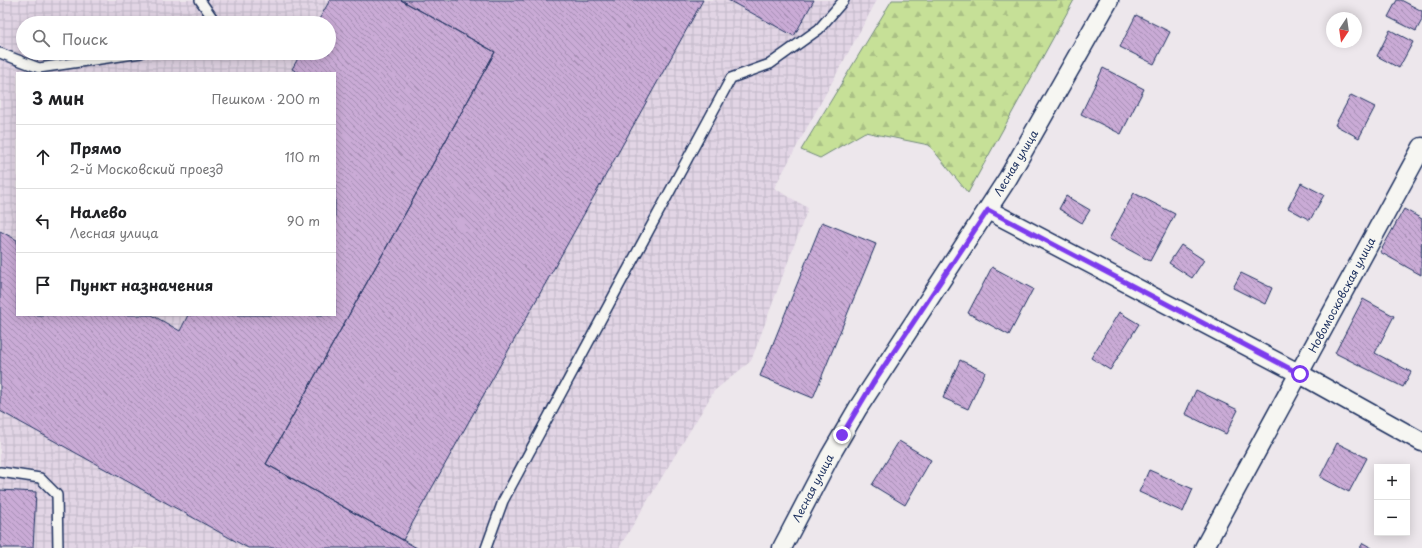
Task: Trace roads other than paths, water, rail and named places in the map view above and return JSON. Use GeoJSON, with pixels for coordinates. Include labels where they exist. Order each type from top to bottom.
{"type":"FeatureCollection","features":[{"type":"Feature","properties":{"kind":"street","name":"Лесная улица"},"geometry":{"type":"LineString","coordinates":[[782,548],[830,456],[862,401],[988,210],[1023,152],[1109,0]]}},
{"type":"Feature","properties":{"kind":"street","name":"Новомосковская улица"},"geometry":{"type":"LineString","coordinates":[[1204,548],[1300,374],[1422,147]]}},
{"type":"Feature","properties":{"kind":"street"},"geometry":{"type":"LineString","coordinates":[[988,210],[1300,374],[1422,442]]}},
{"type":"Feature","properties":{"kind":"lane"},"geometry":{"type":"LineString","coordinates":[[200,0],[211,16]]}},
{"type":"Feature","properties":{"kind":"lane"},"geometry":{"type":"LineString","coordinates":[[486,548],[503,501],[731,78],[770,64],[819,29],[844,0]]}},
{"type":"Feature","properties":{"kind":"lane"},"geometry":{"type":"LineString","coordinates":[[0,53],[16,59]]}},
{"type":"Feature","properties":{"kind":"lane"},"geometry":{"type":"LineString","coordinates":[[18,60],[39,68],[93,60]]}},
{"type":"Feature","properties":{"kind":"lane"},"geometry":{"type":"LineString","coordinates":[[0,472],[40,478],[57,494],[58,548]]}}]}
